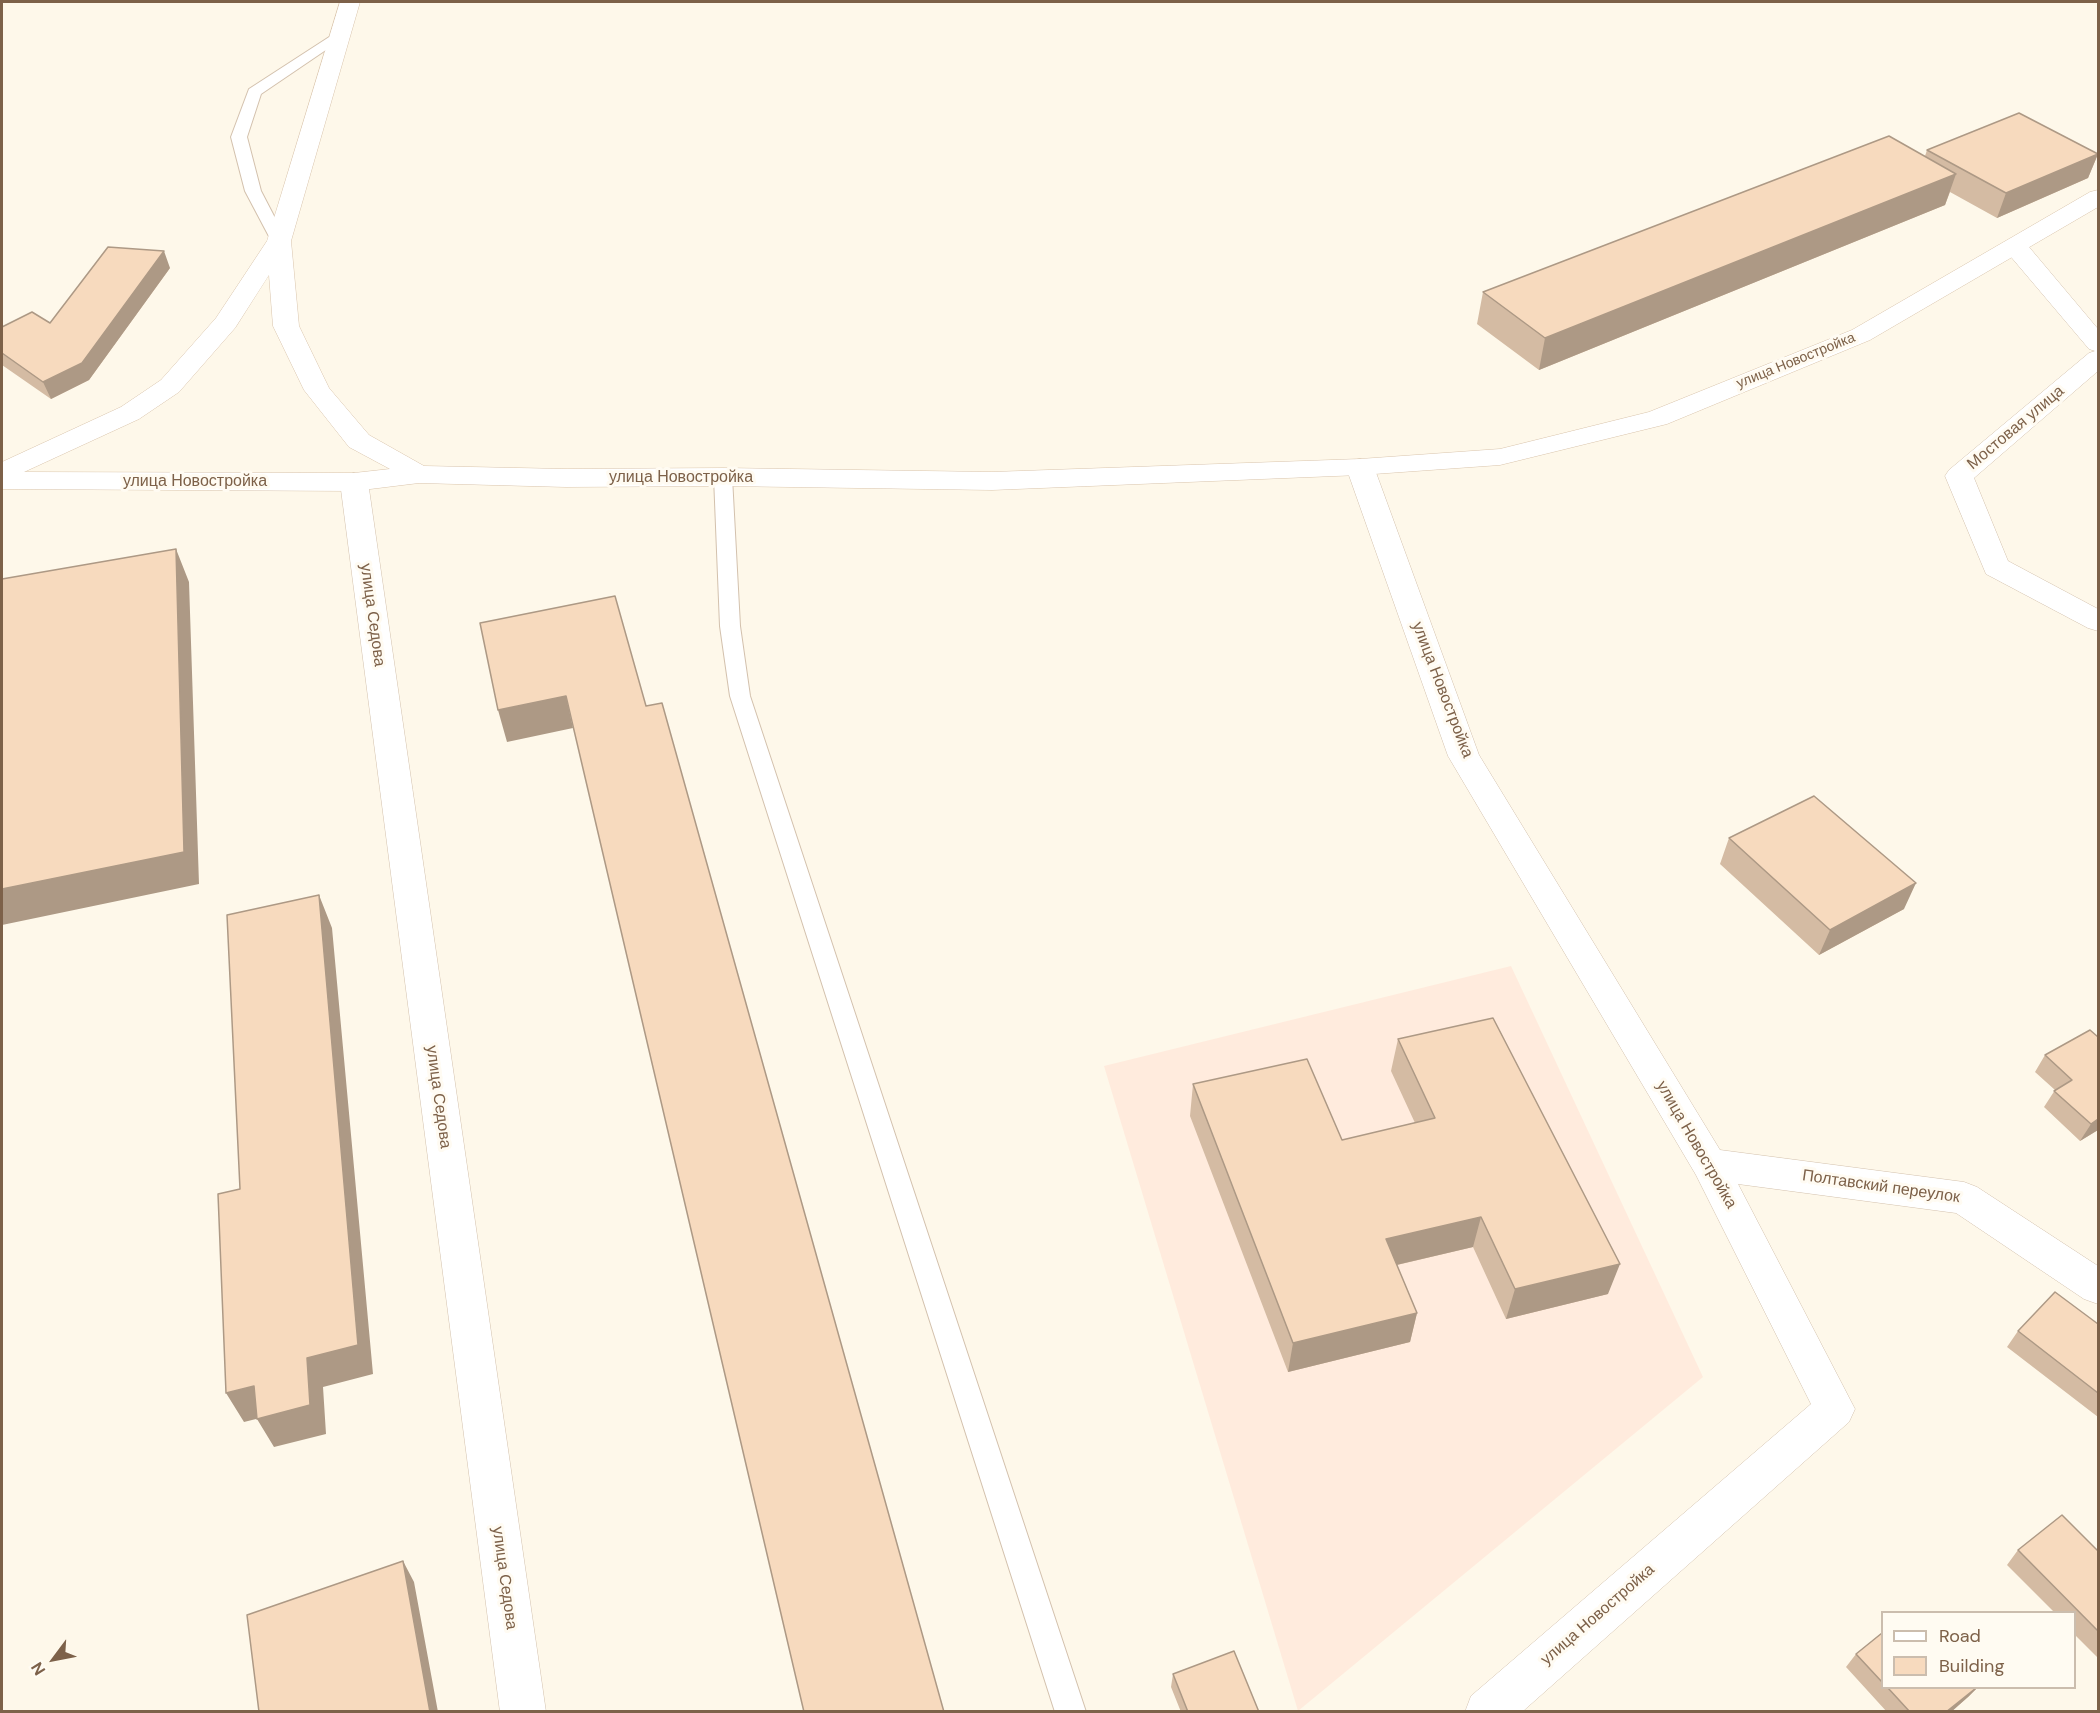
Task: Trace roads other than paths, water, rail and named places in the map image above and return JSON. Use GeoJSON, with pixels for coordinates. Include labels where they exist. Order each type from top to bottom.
{"type":"FeatureCollection","features":[{"type":"Feature","properties":{"kind":"main road"},"geometry":{"type":"LineString","coordinates":[[2,472],[130,413],[170,386],[226,323],[279,242],[350,2]]}},
{"type":"Feature","properties":{"kind":"main road","name":"улица Новостройка"},"geometry":{"type":"LineString","coordinates":[[2,481],[354,482],[419,474],[566,478],[723,477],[992,481],[1360,467],[1500,457],[1658,418],[1861,335],[2098,197]]}},
{"type":"Feature","properties":{"kind":"main road"},"geometry":{"type":"LineString","coordinates":[[279,242],[286,326],[317,390],[359,441],[419,474]]}},
{"type":"Feature","properties":{"kind":"main road"},"geometry":{"type":"LineString","coordinates":[[2015,246],[2098,344]]}},
{"type":"Feature","properties":{"kind":"main road","name":"Мостовая улица"},"geometry":{"type":"LineString","coordinates":[[2098,358],[1959,476],[1996,567],[2098,621]]}},
{"type":"Feature","properties":{"kind":"main road","name":"улица Новостройка"},"geometry":{"type":"LineString","coordinates":[[1360,467],[1464,756],[1709,1164],[1835,1408],[1487,1712]]}},
{"type":"Feature","properties":{"kind":"main road","name":"улица Седова"},"geometry":{"type":"LineString","coordinates":[[354,482],[523,1712]]}},
{"type":"Feature","properties":{"kind":"main road","name":"Полтавский переулок"},"geometry":{"type":"LineString","coordinates":[[1709,1164],[1965,1198],[2098,1287]]}},
{"type":"Feature","properties":{"kind":"lane"},"geometry":{"type":"LineString","coordinates":[[279,242],[253,191],[239,136],[254,92],[340,34]]}},
{"type":"Feature","properties":{"kind":"lane"},"geometry":{"type":"LineString","coordinates":[[723,477],[730,626],[740,696],[1071,1712]]}}]}
